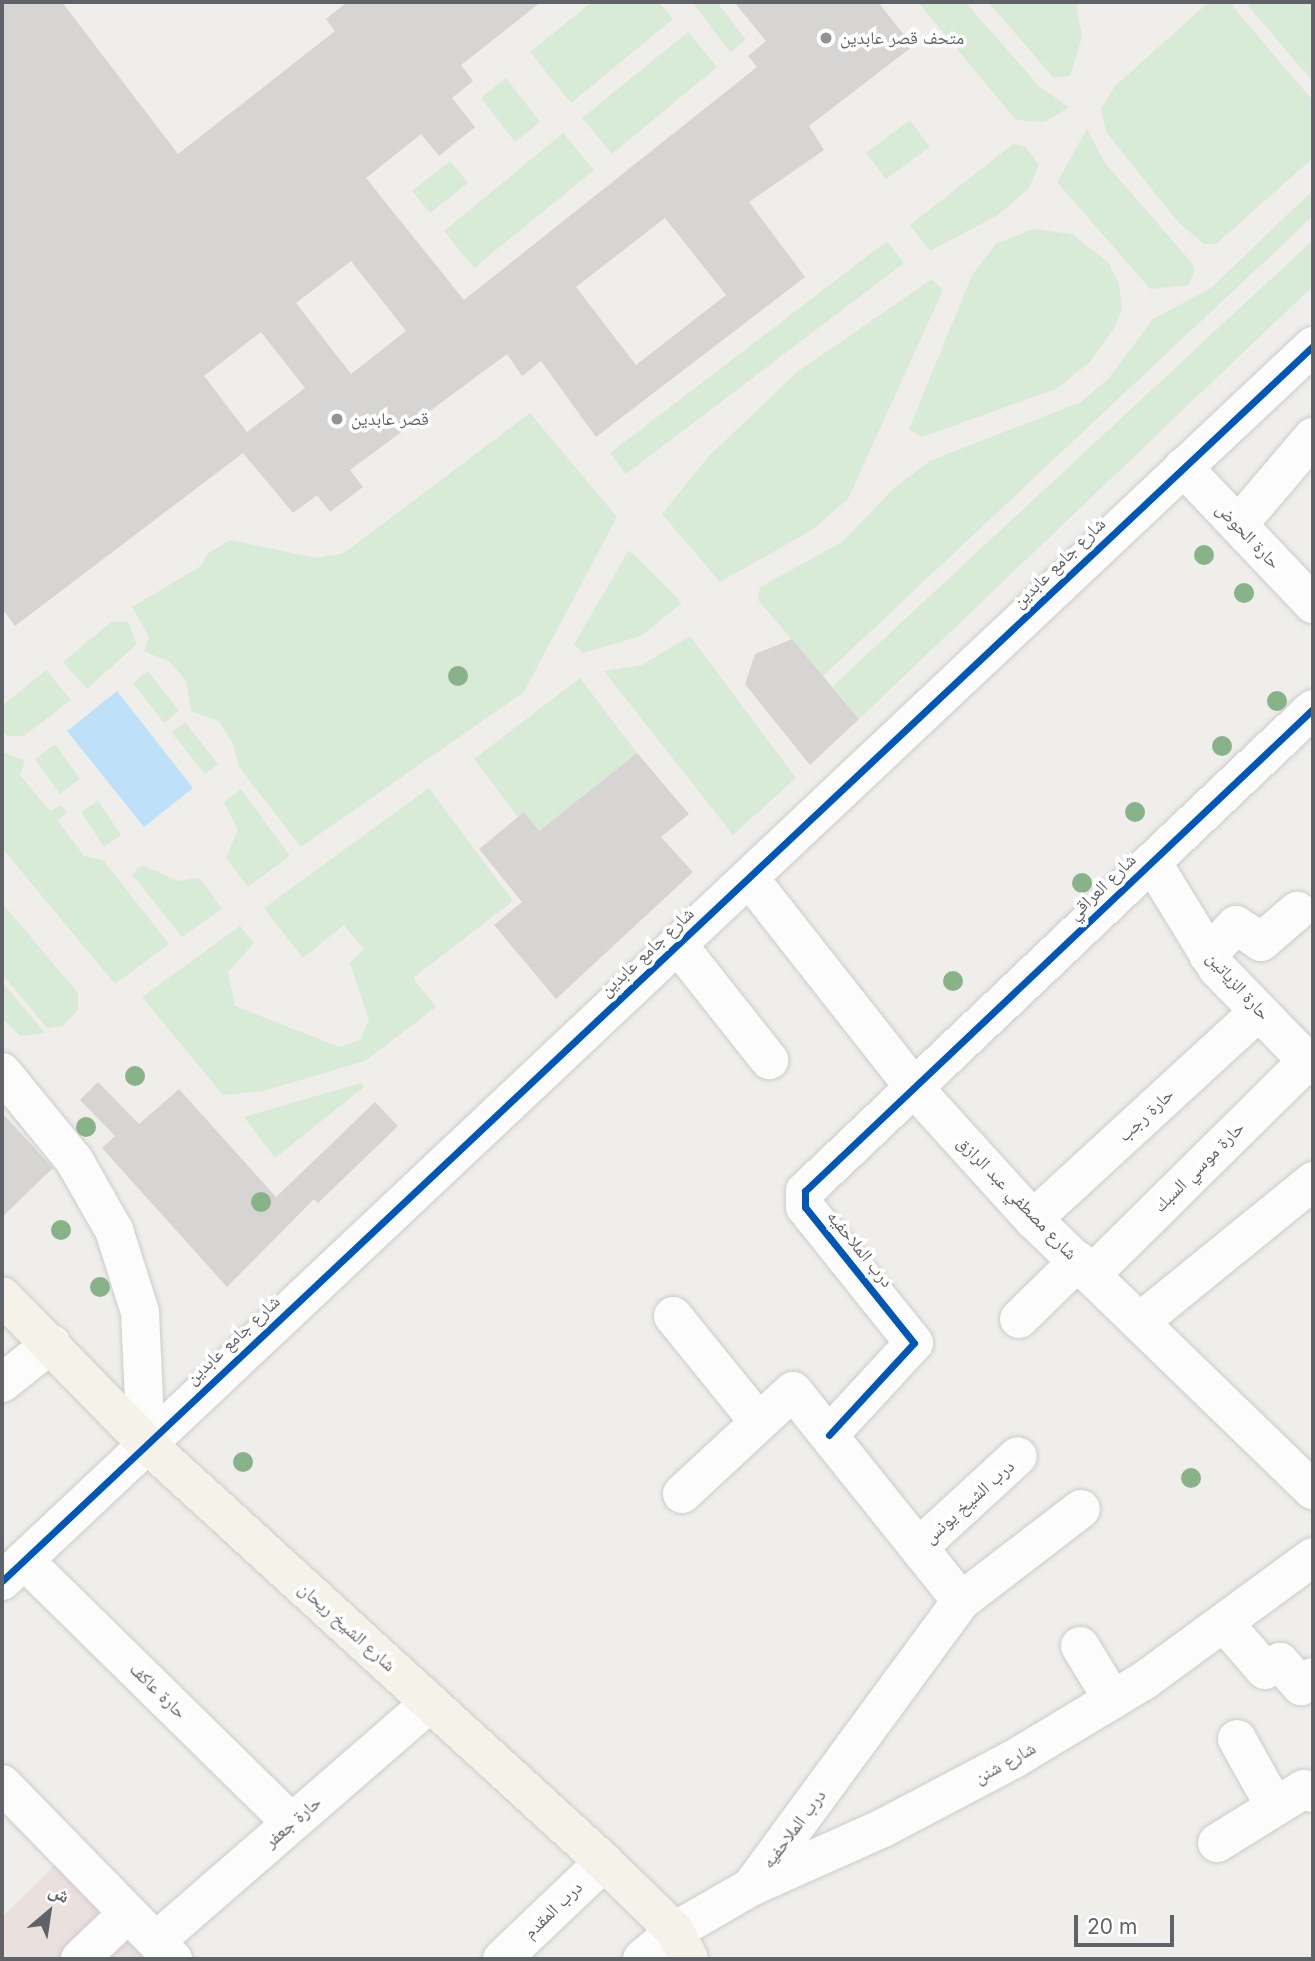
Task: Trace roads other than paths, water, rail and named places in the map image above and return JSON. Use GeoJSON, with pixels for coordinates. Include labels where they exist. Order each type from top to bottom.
{"type":"FeatureCollection","features":[{"type":"Feature","properties":{"kind":"main road","name":"شارع الشيخ ريحان"},"geometry":{"type":"LineString","coordinates":[[2,1296],[146,1443],[604,1862],[682,1945]]}},
{"type":"Feature","properties":{"kind":"street","name":"شارع جامع عابدين"},"geometry":{"type":"LineString","coordinates":[[13,1570],[750,879],[1182,467],[1313,346]]}},
{"type":"Feature","properties":{"kind":"street"},"geometry":{"type":"LineString","coordinates":[[1238,524],[1313,437]]}},
{"type":"Feature","properties":{"kind":"street","name":"حارة الحوض"},"geometry":{"type":"LineString","coordinates":[[1182,467],[1313,604]]}},
{"type":"Feature","properties":{"kind":"street","name":"شارع العراقي"},"geometry":{"type":"LineString","coordinates":[[915,1090],[1313,709]]}},
{"type":"Feature","properties":{"kind":"street","name":"حارة الزياتين"},"geometry":{"type":"LineString","coordinates":[[1152,862],[1208,955],[1310,1064]]}},
{"type":"Feature","properties":{"kind":"street","name":"شارع مصطفي عبد الرازق"},"geometry":{"type":"LineString","coordinates":[[750,879],[915,1090],[1034,1219],[1313,1490]]}},
{"type":"Feature","properties":{"kind":"street"},"geometry":{"type":"LineString","coordinates":[[1208,955],[1236,926],[1261,942],[1297,911]]}},
{"type":"Feature","properties":{"kind":"street"},"geometry":{"type":"LineString","coordinates":[[678,945],[769,1060]]}},
{"type":"Feature","properties":{"kind":"street","name":"حارة رجب"},"geometry":{"type":"LineString","coordinates":[[1034,1219],[1259,1011]]}},
{"type":"Feature","properties":{"kind":"street","name":"حارة موسي السبك"},"geometry":{"type":"LineString","coordinates":[[1018,1320],[1085,1268],[1310,1064]]}},
{"type":"Feature","properties":{"kind":"street"},"geometry":{"type":"LineString","coordinates":[[2,1072],[74,1160],[114,1230],[140,1311],[146,1443]]}},
{"type":"Feature","properties":{"kind":"street","name":"درب الملاحفيه"},"geometry":{"type":"LineString","coordinates":[[829,1436],[914,1343],[801,1200],[915,1090]]}},
{"type":"Feature","properties":{"kind":"street"},"geometry":{"type":"LineString","coordinates":[[1140,1321],[1313,1181]]}},
{"type":"Feature","properties":{"kind":"street"},"geometry":{"type":"LineString","coordinates":[[673,1316],[758,1421]]}},
{"type":"Feature","properties":{"kind":"street"},"geometry":{"type":"LineString","coordinates":[[2,1383],[51,1344]]}},
{"type":"Feature","properties":{"kind":"street"},"geometry":{"type":"LineString","coordinates":[[682,1494],[790,1391],[961,1601]]}},
{"type":"Feature","properties":{"kind":"street","name":"درب الشيخ يونس"},"geometry":{"type":"LineString","coordinates":[[919,1547],[1018,1457]]}},
{"type":"Feature","properties":{"kind":"street","name":"درب الملاحفيه"},"geometry":{"type":"LineString","coordinates":[[751,1887],[961,1601],[1081,1509]]}},
{"type":"Feature","properties":{"kind":"street","name":"شارع شنن"},"geometry":{"type":"LineString","coordinates":[[682,1945],[751,1887],[883,1828],[1113,1700],[1313,1557]]}},
{"type":"Feature","properties":{"kind":"street","name":"حارة عاكف"},"geometry":{"type":"LineString","coordinates":[[13,1570],[292,1823]]}},
{"type":"Feature","properties":{"kind":"street"},"geometry":{"type":"LineString","coordinates":[[1224,1623],[1265,1670],[1280,1662],[1301,1686],[1313,1677]]}},
{"type":"Feature","properties":{"kind":"street"},"geometry":{"type":"LineString","coordinates":[[1080,1646],[1113,1700]]}},
{"type":"Feature","properties":{"kind":"street","name":"حارة جعفر"},"geometry":{"type":"LineString","coordinates":[[164,1950],[292,1823],[430,1703]]}},
{"type":"Feature","properties":{"kind":"street"},"geometry":{"type":"LineString","coordinates":[[1237,1739],[1275,1807]]}},
{"type":"Feature","properties":{"kind":"street"},"geometry":{"type":"LineString","coordinates":[[2,1784],[164,1950]]}},
{"type":"Feature","properties":{"kind":"street"},"geometry":{"type":"LineString","coordinates":[[1217,1843],[1304,1788],[1313,1793]]}},
{"type":"Feature","properties":{"kind":"street","name":"درب المقدم"},"geometry":{"type":"LineString","coordinates":[[502,1959],[604,1862]]}},
{"type":"Feature","properties":{"kind":"street"},"geometry":{"type":"LineString","coordinates":[[80,1959],[128,1913]]}},
{"type":"Feature","properties":{"kind":"street"},"geometry":{"type":"LineString","coordinates":[[642,1959],[682,1945]]}},
{"type":"Feature","properties":{"kind":"water"},"geometry":{"type":"Polygon","coordinates":[[[117,691],[193,788],[144,827],[67,731],[117,691]]]}},
{"type":"Feature","properties":{"kind":"place","name":"متحف قصر عابدين"},"geometry":{"type":"Point","coordinates":[826,38]}},
{"type":"Feature","properties":{"kind":"place","name":"قصر عابدين"},"geometry":{"type":"Point","coordinates":[337,419]}}]}
